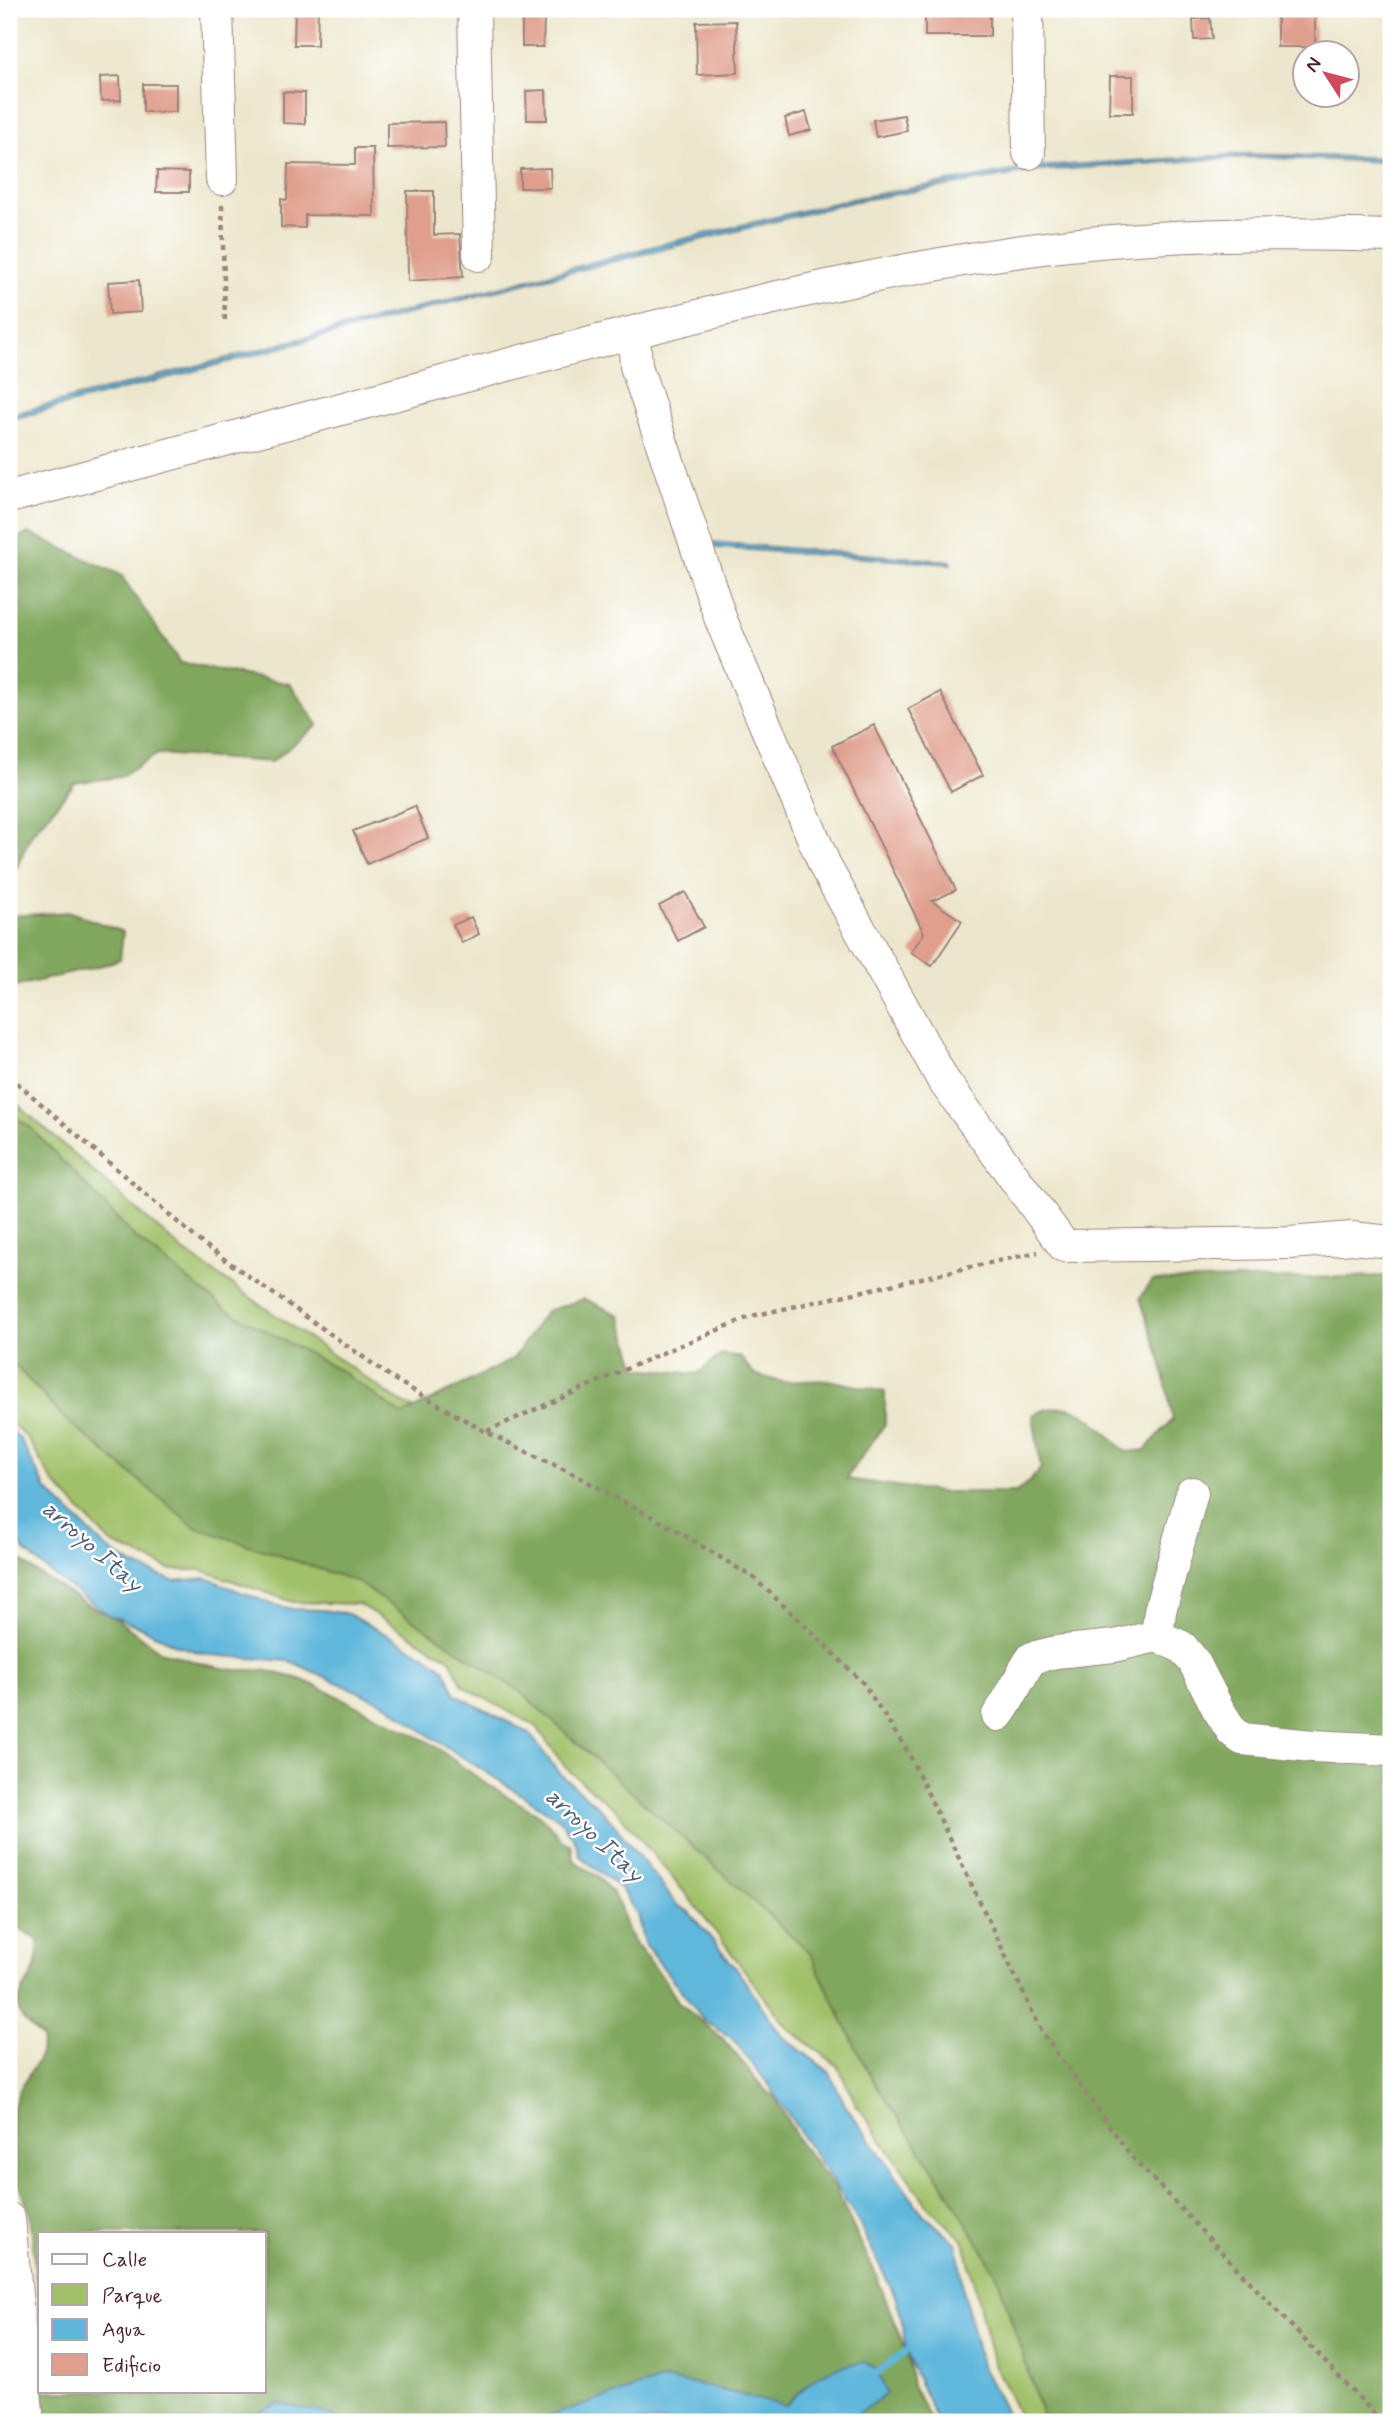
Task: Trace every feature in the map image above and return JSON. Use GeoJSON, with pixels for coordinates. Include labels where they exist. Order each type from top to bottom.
{"type":"FeatureCollection","features":[{"type":"Feature","properties":{"kind":"street"},"geometry":{"type":"LineString","coordinates":[[217,9],[222,179]]}},
{"type":"Feature","properties":{"kind":"street"},"geometry":{"type":"LineString","coordinates":[[474,9],[479,255]]}},
{"type":"Feature","properties":{"kind":"street"},"geometry":{"type":"LineString","coordinates":[[1027,9],[1029,153]]}},
{"type":"Feature","properties":{"kind":"street"},"geometry":{"type":"LineString","coordinates":[[9,497],[634,332],[873,275],[1044,248],[1143,238],[1234,234],[1391,236]]}},
{"type":"Feature","properties":{"kind":"street"},"geometry":{"type":"LineString","coordinates":[[634,332],[636,366],[721,620],[826,868],[943,1080],[1064,1246],[1290,1243],[1352,1238],[1391,1242]]}},
{"type":"Feature","properties":{"kind":"street"},"geometry":{"type":"LineString","coordinates":[[1157,1636],[1160,1611],[1192,1493]]}},
{"type":"Feature","properties":{"kind":"street"},"geometry":{"type":"LineString","coordinates":[[998,1715],[1011,1699],[1024,1669],[1032,1658],[1056,1652],[1114,1646],[1157,1636],[1182,1647],[1194,1662],[1232,1731],[1242,1739],[1391,1750]]}},
{"type":"Feature","properties":{"kind":"street"},"geometry":{"type":"LineString","coordinates":[[9,2219],[15,2336],[28,2422]]}},
{"type":"Feature","properties":{"kind":"path"},"geometry":{"type":"LineString","coordinates":[[222,179],[225,324]]}},
{"type":"Feature","properties":{"kind":"path"},"geometry":{"type":"LineString","coordinates":[[9,1076],[203,1244],[397,1381],[486,1432],[586,1480],[674,1528],[754,1578],[864,1684],[908,1752],[1042,2034],[1132,2157],[1382,2422]]}},
{"type":"Feature","properties":{"kind":"path"},"geometry":{"type":"LineString","coordinates":[[486,1432],[752,1316],[1064,1246]]}},
{"type":"Feature","properties":{"kind":"green space"},"geometry":{"type":"Polygon","coordinates":[[[29,533],[121,575],[180,663],[290,684],[318,725],[271,762],[158,754],[120,777],[75,783],[31,835],[16,869],[9,871],[9,541],[29,533]]]}},
{"type":"Feature","properties":{"kind":"green space"},"geometry":{"type":"Polygon","coordinates":[[[70,912],[123,932],[120,959],[9,988],[9,916],[70,912]]]}},
{"type":"Feature","properties":{"kind":"green space"},"geometry":{"type":"Polygon","coordinates":[[[9,1097],[182,1250],[396,1399],[474,1442],[1362,2422],[1022,2422],[993,2362],[964,2241],[929,2207],[856,2104],[838,2066],[788,2028],[696,1906],[617,1811],[566,1768],[537,1727],[463,1686],[450,1659],[358,1604],[293,1602],[202,1570],[172,1570],[111,1543],[53,1482],[28,1439],[9,1420],[9,1097]]]}},
{"type":"Feature","properties":{"kind":"green space"},"geometry":{"type":"Polygon","coordinates":[[[9,1113],[30,1127],[135,1237],[224,1308],[341,1371],[402,1415],[513,1359],[546,1311],[584,1299],[620,1315],[637,1368],[697,1374],[722,1354],[741,1357],[753,1374],[782,1382],[829,1380],[885,1392],[885,1424],[846,1479],[940,1492],[1016,1492],[1041,1468],[1033,1415],[1048,1409],[1073,1409],[1094,1422],[1126,1452],[1145,1450],[1173,1419],[1162,1365],[1140,1298],[1152,1281],[1391,1276],[1391,2422],[1044,2422],[997,2275],[947,2190],[870,2076],[809,1951],[520,1692],[355,1581],[195,1527],[64,1418],[9,1359],[9,1113]]]}},
{"type":"Feature","properties":{"kind":"green space"},"geometry":{"type":"Polygon","coordinates":[[[9,1541],[13,1553],[34,1571],[88,1605],[115,1618],[160,1651],[206,1665],[235,1670],[263,1670],[300,1679],[327,1691],[429,1742],[485,1783],[536,1813],[562,1841],[571,1845],[573,1860],[597,1876],[610,1890],[620,1907],[633,1941],[664,1979],[679,2003],[723,2039],[766,2091],[774,2096],[800,2143],[835,2189],[877,2277],[908,2357],[912,2386],[932,2422],[33,2422],[38,2386],[38,2392],[266,2392],[266,2232],[38,2232],[38,2282],[30,2212],[19,2186],[12,2129],[13,2110],[19,2091],[39,2058],[43,2040],[23,2019],[18,2004],[34,1971],[38,1939],[13,1926],[9,1921],[9,1541]]]}},
{"type":"Feature","properties":{"kind":"water"},"geometry":{"type":"Polygon","coordinates":[[[1246,154],[1391,158],[1391,162],[1247,157],[1037,171],[856,201],[503,289],[9,420],[9,415],[655,246],[855,198],[1037,167],[1246,154]]]}},
{"type":"Feature","properties":{"kind":"water"},"geometry":{"type":"Polygon","coordinates":[[[708,542],[951,561],[951,564],[707,547],[708,542]]]}},
{"type":"Feature","properties":{"kind":"water","name":"arroyo Itay"},"geometry":{"type":"Polygon","coordinates":[[[9,1428],[20,1439],[46,1489],[107,1549],[133,1565],[173,1581],[206,1578],[271,1604],[292,1609],[348,1614],[444,1668],[456,1695],[529,1733],[558,1772],[604,1812],[678,1906],[688,1911],[736,1968],[781,2035],[829,2072],[845,2105],[923,2214],[957,2244],[963,2289],[981,2365],[1011,2422],[938,2422],[906,2350],[895,2296],[856,2217],[769,2085],[732,2038],[705,2021],[644,1943],[637,1914],[620,1888],[580,1856],[575,1840],[558,1818],[431,1737],[388,1705],[290,1661],[208,1655],[176,1645],[141,1627],[109,1615],[54,1576],[23,1549],[9,1523],[9,1428]]]}},
{"type":"Feature","properties":{"kind":"water"},"geometry":{"type":"Polygon","coordinates":[[[865,2362],[878,2371],[886,2394],[847,2422],[500,2422],[506,2419],[539,2419],[662,2380],[698,2384],[785,2406],[820,2375],[839,2367],[865,2362]]]}},
{"type":"Feature","properties":{"kind":"water"},"geometry":{"type":"Polygon","coordinates":[[[278,2404],[318,2411],[344,2422],[236,2422],[278,2404]]]}},
{"type":"Feature","properties":{"kind":"building"},"geometry":{"type":"Polygon","coordinates":[[[295,9],[318,9],[317,45],[294,45],[295,9]]]}},
{"type":"Feature","properties":{"kind":"building"},"geometry":{"type":"Polygon","coordinates":[[[1277,9],[1315,9],[1315,38],[1292,38],[1292,47],[1277,47],[1277,9]]]}},
{"type":"Feature","properties":{"kind":"building"},"geometry":{"type":"Polygon","coordinates":[[[925,12],[990,12],[990,36],[925,36],[925,12]]]}},
{"type":"Feature","properties":{"kind":"building"},"geometry":{"type":"Polygon","coordinates":[[[1210,18],[1212,39],[1194,40],[1193,19],[1210,18]]]}},
{"type":"Feature","properties":{"kind":"building"},"geometry":{"type":"Polygon","coordinates":[[[522,19],[544,19],[543,47],[522,47],[522,19]]]}},
{"type":"Feature","properties":{"kind":"building"},"geometry":{"type":"Polygon","coordinates":[[[736,21],[738,73],[697,75],[696,22],[736,21]]]}},
{"type":"Feature","properties":{"kind":"building"},"geometry":{"type":"Polygon","coordinates":[[[120,76],[121,100],[101,101],[100,77],[120,76]]]}},
{"type":"Feature","properties":{"kind":"building"},"geometry":{"type":"Polygon","coordinates":[[[1110,76],[1133,76],[1133,113],[1109,113],[1110,76]]]}},
{"type":"Feature","properties":{"kind":"building"},"geometry":{"type":"Polygon","coordinates":[[[143,84],[176,84],[176,112],[143,112],[143,84]]]}},
{"type":"Feature","properties":{"kind":"building"},"geometry":{"type":"Polygon","coordinates":[[[546,90],[547,120],[527,120],[526,91],[546,90]]]}},
{"type":"Feature","properties":{"kind":"building"},"geometry":{"type":"Polygon","coordinates":[[[283,92],[305,93],[305,124],[283,123],[283,92]]]}},
{"type":"Feature","properties":{"kind":"building"},"geometry":{"type":"Polygon","coordinates":[[[806,112],[811,130],[789,136],[785,118],[806,112]]]}},
{"type":"Feature","properties":{"kind":"building"},"geometry":{"type":"Polygon","coordinates":[[[904,115],[907,131],[876,137],[873,120],[904,115]]]}},
{"type":"Feature","properties":{"kind":"building"},"geometry":{"type":"Polygon","coordinates":[[[444,122],[445,147],[387,148],[387,123],[444,122]]]}},
{"type":"Feature","properties":{"kind":"building"},"geometry":{"type":"Polygon","coordinates":[[[355,148],[373,148],[374,216],[305,215],[305,228],[281,227],[281,199],[287,200],[288,164],[355,165],[355,148]]]}},
{"type":"Feature","properties":{"kind":"building"},"geometry":{"type":"Polygon","coordinates":[[[550,168],[551,188],[520,188],[520,169],[550,168]]]}},
{"type":"Feature","properties":{"kind":"building"},"geometry":{"type":"Polygon","coordinates":[[[157,171],[189,172],[189,192],[156,192],[157,171]]]}},
{"type":"Feature","properties":{"kind":"building"},"geometry":{"type":"Polygon","coordinates":[[[407,191],[434,191],[434,235],[460,234],[463,277],[408,281],[407,191]]]}},
{"type":"Feature","properties":{"kind":"building"},"geometry":{"type":"Polygon","coordinates":[[[139,280],[141,312],[110,314],[108,282],[139,280]]]}},
{"type":"Feature","properties":{"kind":"building"},"geometry":{"type":"Polygon","coordinates":[[[940,692],[983,775],[951,792],[908,709],[940,692]]]}},
{"type":"Feature","properties":{"kind":"building"},"geometry":{"type":"Polygon","coordinates":[[[874,725],[956,890],[932,901],[962,921],[932,966],[911,952],[924,933],[832,746],[874,725]]]}},
{"type":"Feature","properties":{"kind":"building"},"geometry":{"type":"Polygon","coordinates":[[[415,806],[428,838],[367,864],[353,831],[415,806]]]}},
{"type":"Feature","properties":{"kind":"building"},"geometry":{"type":"Polygon","coordinates":[[[685,892],[704,927],[678,941],[659,906],[685,892]]]}},
{"type":"Feature","properties":{"kind":"building"},"geometry":{"type":"Polygon","coordinates":[[[471,917],[479,934],[462,943],[453,925],[471,917]]]}},
{"type":"Feature","properties":{"kind":"waterway"},"geometry":{"type":"LineString","coordinates":[[872,2377],[913,2346]]}}]}
